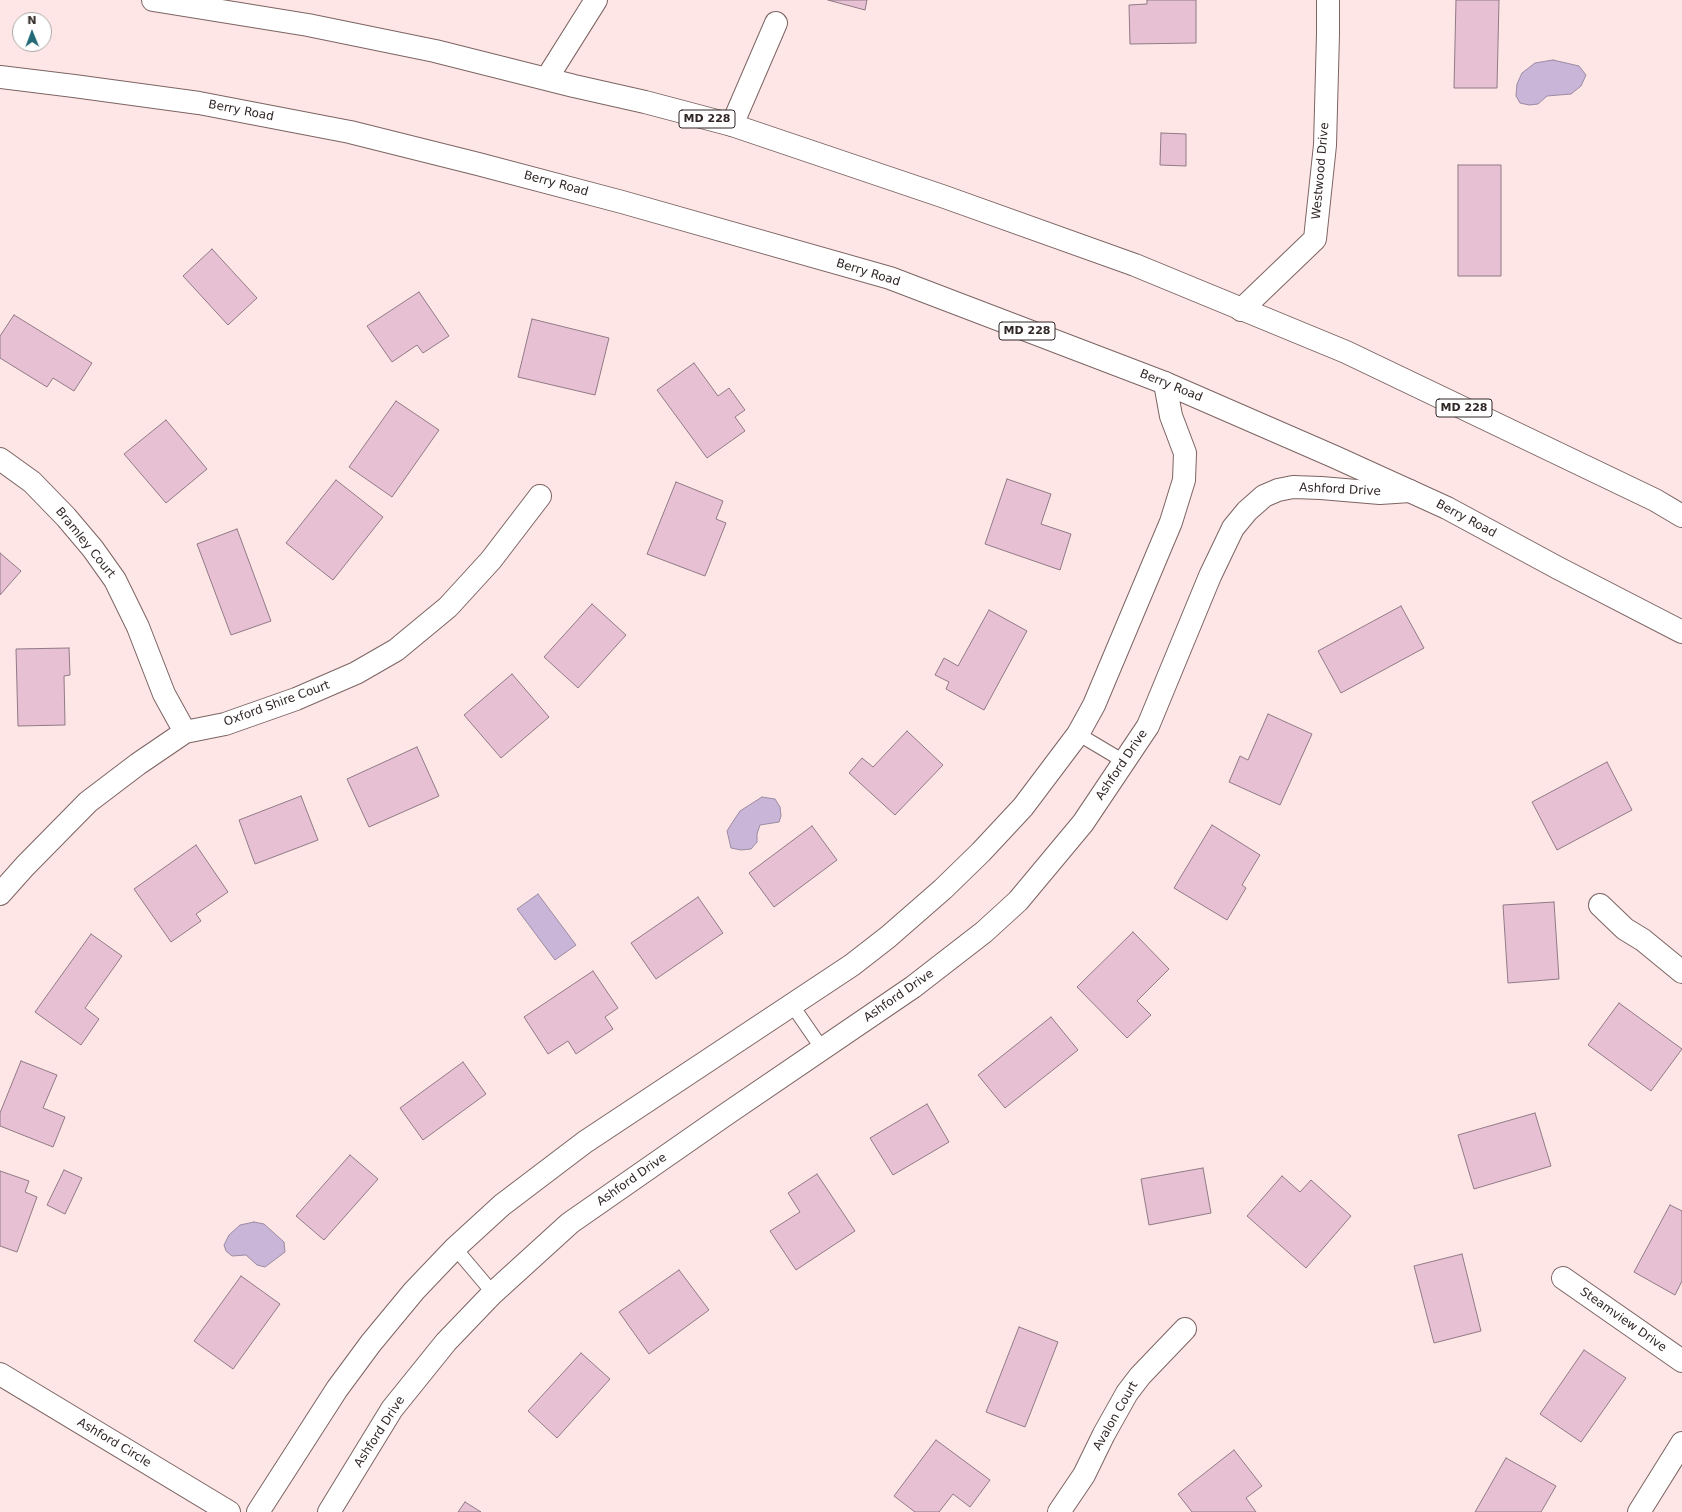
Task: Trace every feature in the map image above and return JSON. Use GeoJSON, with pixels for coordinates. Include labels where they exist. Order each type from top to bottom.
{"type":"FeatureCollection","features":[{"type":"Feature","properties":{"kind":"main road","name":"MD 228"},"geometry":{"type":"LineString","coordinates":[[153,0],[308,25],[435,50],[732,125],[942,196],[1136,265],[1353,356],[1648,497],[1682,516]]}},
{"type":"Feature","properties":{"kind":"main road"},"geometry":{"type":"LineString","coordinates":[[547,78],[596,0]]}},
{"type":"Feature","properties":{"kind":"main road","name":"Westwood Drive"},"geometry":{"type":"LineString","coordinates":[[1241,310],[1315,239],[1325,145],[1328,0]]}},
{"type":"Feature","properties":{"kind":"main road"},"geometry":{"type":"LineString","coordinates":[[732,125],[776,22]]}},
{"type":"Feature","properties":{"kind":"main road","name":"Berry Road"},"geometry":{"type":"LineString","coordinates":[[0,77],[199,103],[350,132],[622,202],[890,278],[1165,383],[1410,491],[1447,508],[1558,568],[1682,632]]}},
{"type":"Feature","properties":{"kind":"main road"},"geometry":{"type":"LineString","coordinates":[[258,1512],[337,1389],[371,1343],[414,1290],[455,1248],[502,1205],[584,1142],[852,965],[888,937],[943,889],[981,852],[1023,807],[1078,734],[1094,705],[1171,522],[1184,480],[1185,453],[1171,416],[1165,383]]}},
{"type":"Feature","properties":{"kind":"main road","name":"Bramley Court"},"geometry":{"type":"LineString","coordinates":[[0,459],[32,482],[66,517],[93,549],[115,580],[138,627],[164,694],[185,732]]}},
{"type":"Feature","properties":{"kind":"main road","name":"Ashford Drive"},"geometry":{"type":"LineString","coordinates":[[329,1512],[392,1409],[446,1342],[493,1293],[570,1223],[913,987],[955,956],[1018,901],[1083,823],[1148,726],[1210,576],[1233,528],[1247,511],[1264,496],[1278,490],[1293,487],[1380,493],[1410,491]]}},
{"type":"Feature","properties":{"kind":"main road","name":"Oxford Shire Court"},"geometry":{"type":"LineString","coordinates":[[0,894],[25,866],[88,802],[138,764],[185,732],[225,724],[296,699],[356,673],[396,650],[448,607],[491,560],[540,496]]}},
{"type":"Feature","properties":{"kind":"main road"},"geometry":{"type":"LineString","coordinates":[[1600,905],[1624,929],[1643,940],[1682,972]]}},
{"type":"Feature","properties":{"kind":"main road","name":"Steamview Drive"},"geometry":{"type":"LineString","coordinates":[[1563,1278],[1682,1361]]}},
{"type":"Feature","properties":{"kind":"main road","name":"Avalon Court"},"geometry":{"type":"LineString","coordinates":[[1059,1512],[1084,1475],[1127,1393],[1140,1376],[1185,1329]]}},
{"type":"Feature","properties":{"kind":"main road","name":"Ashford Circle"},"geometry":{"type":"LineString","coordinates":[[0,1374],[228,1512]]}},
{"type":"Feature","properties":{"kind":"main road"},"geometry":{"type":"LineString","coordinates":[[1639,1512],[1682,1443]]}},
{"type":"Feature","properties":{"kind":"lane"},"geometry":{"type":"LineString","coordinates":[[1078,734],[1125,762]]}},
{"type":"Feature","properties":{"kind":"lane"},"geometry":{"type":"LineString","coordinates":[[792,1005],[823,1050]]}},
{"type":"Feature","properties":{"kind":"lane"},"geometry":{"type":"LineString","coordinates":[[455,1248],[493,1293]]}},
{"type":"Feature","properties":{"kind":"shaded area"},"geometry":{"type":"Polygon","coordinates":[[[1553,60],[1579,66],[1586,75],[1581,86],[1571,94],[1547,96],[1538,104],[1529,105],[1520,103],[1516,96],[1517,84],[1522,73],[1535,63],[1553,60]]]}},
{"type":"Feature","properties":{"kind":"shaded area"},"geometry":{"type":"Polygon","coordinates":[[[762,797],[775,799],[780,807],[781,816],[779,822],[760,825],[757,834],[757,842],[751,849],[741,850],[731,848],[727,831],[740,811],[762,797]]]}},
{"type":"Feature","properties":{"kind":"shaded area"},"geometry":{"type":"Polygon","coordinates":[[[538,894],[576,945],[555,960],[517,909],[538,894]]]}},
{"type":"Feature","properties":{"kind":"shaded area"},"geometry":{"type":"Polygon","coordinates":[[[254,1222],[264,1224],[284,1242],[285,1252],[265,1267],[257,1265],[246,1255],[232,1256],[226,1251],[224,1245],[229,1235],[240,1225],[254,1222]]]}},
{"type":"Feature","properties":{"kind":"building"},"geometry":{"type":"Polygon","coordinates":[[[828,0],[867,0],[865,10],[828,0]]]}},
{"type":"Feature","properties":{"kind":"building"},"geometry":{"type":"Polygon","coordinates":[[[1147,0],[1196,0],[1196,43],[1130,44],[1129,5],[1147,4],[1147,0]]]}},
{"type":"Feature","properties":{"kind":"building"},"geometry":{"type":"Polygon","coordinates":[[[1456,0],[1499,0],[1497,88],[1454,88],[1456,0]]]}},
{"type":"Feature","properties":{"kind":"building"},"geometry":{"type":"Polygon","coordinates":[[[1161,133],[1186,134],[1186,166],[1160,165],[1161,133]]]}},
{"type":"Feature","properties":{"kind":"building"},"geometry":{"type":"Polygon","coordinates":[[[1458,165],[1501,165],[1501,276],[1458,276],[1458,165]]]}},
{"type":"Feature","properties":{"kind":"building"},"geometry":{"type":"Polygon","coordinates":[[[212,249],[257,298],[228,325],[183,276],[212,249]]]}},
{"type":"Feature","properties":{"kind":"building"},"geometry":{"type":"Polygon","coordinates":[[[419,292],[449,336],[423,353],[417,345],[392,362],[367,326],[419,292]]]}},
{"type":"Feature","properties":{"kind":"building"},"geometry":{"type":"Polygon","coordinates":[[[14,315],[92,363],[74,391],[53,378],[47,387],[0,358],[0,336],[14,315]]]}},
{"type":"Feature","properties":{"kind":"building"},"geometry":{"type":"Polygon","coordinates":[[[532,319],[609,338],[595,395],[518,377],[532,319]]]}},
{"type":"Feature","properties":{"kind":"building"},"geometry":{"type":"Polygon","coordinates":[[[694,363],[718,396],[729,388],[745,410],[735,417],[745,431],[707,458],[657,390],[694,363]]]}},
{"type":"Feature","properties":{"kind":"building"},"geometry":{"type":"Polygon","coordinates":[[[396,401],[439,430],[392,497],[349,467],[396,401]]]}},
{"type":"Feature","properties":{"kind":"building"},"geometry":{"type":"Polygon","coordinates":[[[166,420],[207,469],[166,503],[124,454],[166,420]]]}},
{"type":"Feature","properties":{"kind":"building"},"geometry":{"type":"Polygon","coordinates":[[[1007,479],[1051,494],[1041,524],[1071,534],[1060,570],[985,544],[1007,479]]]}},
{"type":"Feature","properties":{"kind":"building"},"geometry":{"type":"Polygon","coordinates":[[[336,480],[383,517],[333,580],[286,543],[336,480]]]}},
{"type":"Feature","properties":{"kind":"building"},"geometry":{"type":"Polygon","coordinates":[[[676,482],[723,501],[716,519],[726,523],[705,576],[647,554],[676,482]]]}},
{"type":"Feature","properties":{"kind":"building"},"geometry":{"type":"Polygon","coordinates":[[[237,529],[271,621],[231,635],[197,544],[237,529]]]}},
{"type":"Feature","properties":{"kind":"building"},"geometry":{"type":"Polygon","coordinates":[[[0,553],[21,571],[0,595],[0,553]]]}},
{"type":"Feature","properties":{"kind":"building"},"geometry":{"type":"Polygon","coordinates":[[[592,604],[626,635],[578,688],[544,657],[592,604]]]}},
{"type":"Feature","properties":{"kind":"building"},"geometry":{"type":"Polygon","coordinates":[[[1401,606],[1424,648],[1341,693],[1318,651],[1401,606]]]}},
{"type":"Feature","properties":{"kind":"building"},"geometry":{"type":"Polygon","coordinates":[[[989,610],[1027,631],[984,710],[946,689],[949,682],[935,675],[944,658],[958,666],[989,610]]]}},
{"type":"Feature","properties":{"kind":"building"},"geometry":{"type":"Polygon","coordinates":[[[69,648],[70,675],[64,676],[65,725],[18,726],[16,649],[69,648]]]}},
{"type":"Feature","properties":{"kind":"building"},"geometry":{"type":"Polygon","coordinates":[[[512,674],[549,717],[501,758],[464,715],[512,674]]]}},
{"type":"Feature","properties":{"kind":"building"},"geometry":{"type":"Polygon","coordinates":[[[1268,714],[1312,734],[1280,805],[1229,782],[1240,756],[1248,760],[1268,714]]]}},
{"type":"Feature","properties":{"kind":"building"},"geometry":{"type":"Polygon","coordinates":[[[907,731],[943,765],[895,815],[849,773],[862,758],[873,767],[907,731]]]}},
{"type":"Feature","properties":{"kind":"building"},"geometry":{"type":"Polygon","coordinates":[[[417,747],[439,796],[369,827],[347,779],[417,747]]]}},
{"type":"Feature","properties":{"kind":"building"},"geometry":{"type":"Polygon","coordinates":[[[1607,762],[1632,810],[1557,850],[1532,802],[1607,762]]]}},
{"type":"Feature","properties":{"kind":"building"},"geometry":{"type":"Polygon","coordinates":[[[301,796],[318,840],[255,864],[239,820],[301,796]]]}},
{"type":"Feature","properties":{"kind":"building"},"geometry":{"type":"Polygon","coordinates":[[[1212,825],[1260,855],[1242,885],[1246,888],[1227,920],[1174,888],[1212,825]]]}},
{"type":"Feature","properties":{"kind":"building"},"geometry":{"type":"Polygon","coordinates":[[[812,826],[837,860],[774,907],[749,873],[812,826]]]}},
{"type":"Feature","properties":{"kind":"building"},"geometry":{"type":"Polygon","coordinates":[[[196,845],[228,892],[196,914],[201,921],[171,942],[134,889],[196,845]]]}},
{"type":"Feature","properties":{"kind":"building"},"geometry":{"type":"Polygon","coordinates":[[[698,897],[723,933],[656,979],[631,943],[698,897]]]}},
{"type":"Feature","properties":{"kind":"building"},"geometry":{"type":"Polygon","coordinates":[[[1554,902],[1559,979],[1508,983],[1503,905],[1554,902]]]}},
{"type":"Feature","properties":{"kind":"building"},"geometry":{"type":"Polygon","coordinates":[[[1133,932],[1169,969],[1137,1001],[1151,1015],[1127,1038],[1077,987],[1133,932]]]}},
{"type":"Feature","properties":{"kind":"building"},"geometry":{"type":"Polygon","coordinates":[[[91,934],[122,956],[85,1008],[99,1019],[81,1045],[35,1012],[91,934]]]}},
{"type":"Feature","properties":{"kind":"building"},"geometry":{"type":"Polygon","coordinates":[[[593,971],[618,1008],[605,1017],[613,1029],[576,1054],[568,1041],[548,1054],[524,1017],[593,971]]]}},
{"type":"Feature","properties":{"kind":"building"},"geometry":{"type":"Polygon","coordinates":[[[1619,1003],[1682,1049],[1651,1091],[1588,1045],[1619,1003]]]}},
{"type":"Feature","properties":{"kind":"building"},"geometry":{"type":"Polygon","coordinates":[[[1051,1017],[1078,1050],[1005,1108],[978,1075],[1051,1017]]]}},
{"type":"Feature","properties":{"kind":"building"},"geometry":{"type":"Polygon","coordinates":[[[21,1061],[57,1075],[43,1108],[65,1117],[53,1147],[0,1126],[0,1113],[21,1061]]]}},
{"type":"Feature","properties":{"kind":"building"},"geometry":{"type":"Polygon","coordinates":[[[463,1062],[486,1094],[423,1140],[400,1108],[463,1062]]]}},
{"type":"Feature","properties":{"kind":"building"},"geometry":{"type":"Polygon","coordinates":[[[927,1104],[949,1142],[893,1175],[870,1138],[927,1104]]]}},
{"type":"Feature","properties":{"kind":"building"},"geometry":{"type":"Polygon","coordinates":[[[1535,1113],[1551,1166],[1474,1189],[1458,1135],[1535,1113]]]}},
{"type":"Feature","properties":{"kind":"building"},"geometry":{"type":"Polygon","coordinates":[[[350,1155],[378,1179],[324,1240],[296,1216],[350,1155]]]}},
{"type":"Feature","properties":{"kind":"building"},"geometry":{"type":"Polygon","coordinates":[[[1203,1168],[1211,1213],[1149,1225],[1141,1179],[1203,1168]]]}},
{"type":"Feature","properties":{"kind":"building"},"geometry":{"type":"Polygon","coordinates":[[[64,1170],[82,1178],[65,1214],[47,1205],[64,1170]]]}},
{"type":"Feature","properties":{"kind":"building"},"geometry":{"type":"Polygon","coordinates":[[[0,1171],[29,1181],[25,1192],[37,1197],[17,1252],[0,1246],[0,1171]]]}},
{"type":"Feature","properties":{"kind":"building"},"geometry":{"type":"Polygon","coordinates":[[[817,1174],[855,1231],[796,1270],[770,1231],[800,1212],[788,1193],[817,1174]]]}},
{"type":"Feature","properties":{"kind":"building"},"geometry":{"type":"Polygon","coordinates":[[[1282,1176],[1300,1192],[1311,1180],[1351,1216],[1306,1268],[1247,1216],[1282,1176]]]}},
{"type":"Feature","properties":{"kind":"building"},"geometry":{"type":"Polygon","coordinates":[[[1670,1205],[1682,1211],[1682,1281],[1675,1295],[1634,1272],[1670,1205]]]}},
{"type":"Feature","properties":{"kind":"building"},"geometry":{"type":"Polygon","coordinates":[[[1462,1254],[1481,1331],[1434,1343],[1414,1266],[1462,1254]]]}},
{"type":"Feature","properties":{"kind":"building"},"geometry":{"type":"Polygon","coordinates":[[[679,1270],[709,1310],[649,1354],[619,1312],[679,1270]]]}},
{"type":"Feature","properties":{"kind":"building"},"geometry":{"type":"Polygon","coordinates":[[[241,1276],[280,1304],[233,1369],[194,1341],[241,1276]]]}},
{"type":"Feature","properties":{"kind":"building"},"geometry":{"type":"Polygon","coordinates":[[[1019,1327],[1058,1342],[1025,1427],[986,1412],[1019,1327]]]}},
{"type":"Feature","properties":{"kind":"building"},"geometry":{"type":"Polygon","coordinates":[[[1584,1350],[1626,1378],[1581,1442],[1540,1414],[1584,1350]]]}},
{"type":"Feature","properties":{"kind":"building"},"geometry":{"type":"Polygon","coordinates":[[[581,1353],[610,1379],[557,1438],[528,1411],[581,1353]]]}},
{"type":"Feature","properties":{"kind":"building"},"geometry":{"type":"Polygon","coordinates":[[[936,1440],[990,1480],[970,1507],[953,1494],[939,1512],[915,1512],[894,1496],[936,1440]]]}},
{"type":"Feature","properties":{"kind":"building"},"geometry":{"type":"Polygon","coordinates":[[[1234,1450],[1262,1486],[1246,1498],[1256,1512],[1192,1512],[1178,1494],[1234,1450]]]}},
{"type":"Feature","properties":{"kind":"building"},"geometry":{"type":"Polygon","coordinates":[[[1506,1458],[1556,1486],[1541,1512],[1475,1512],[1506,1458]]]}},
{"type":"Feature","properties":{"kind":"building"},"geometry":{"type":"Polygon","coordinates":[[[465,1502],[481,1512],[458,1512],[465,1502]]]}}]}
